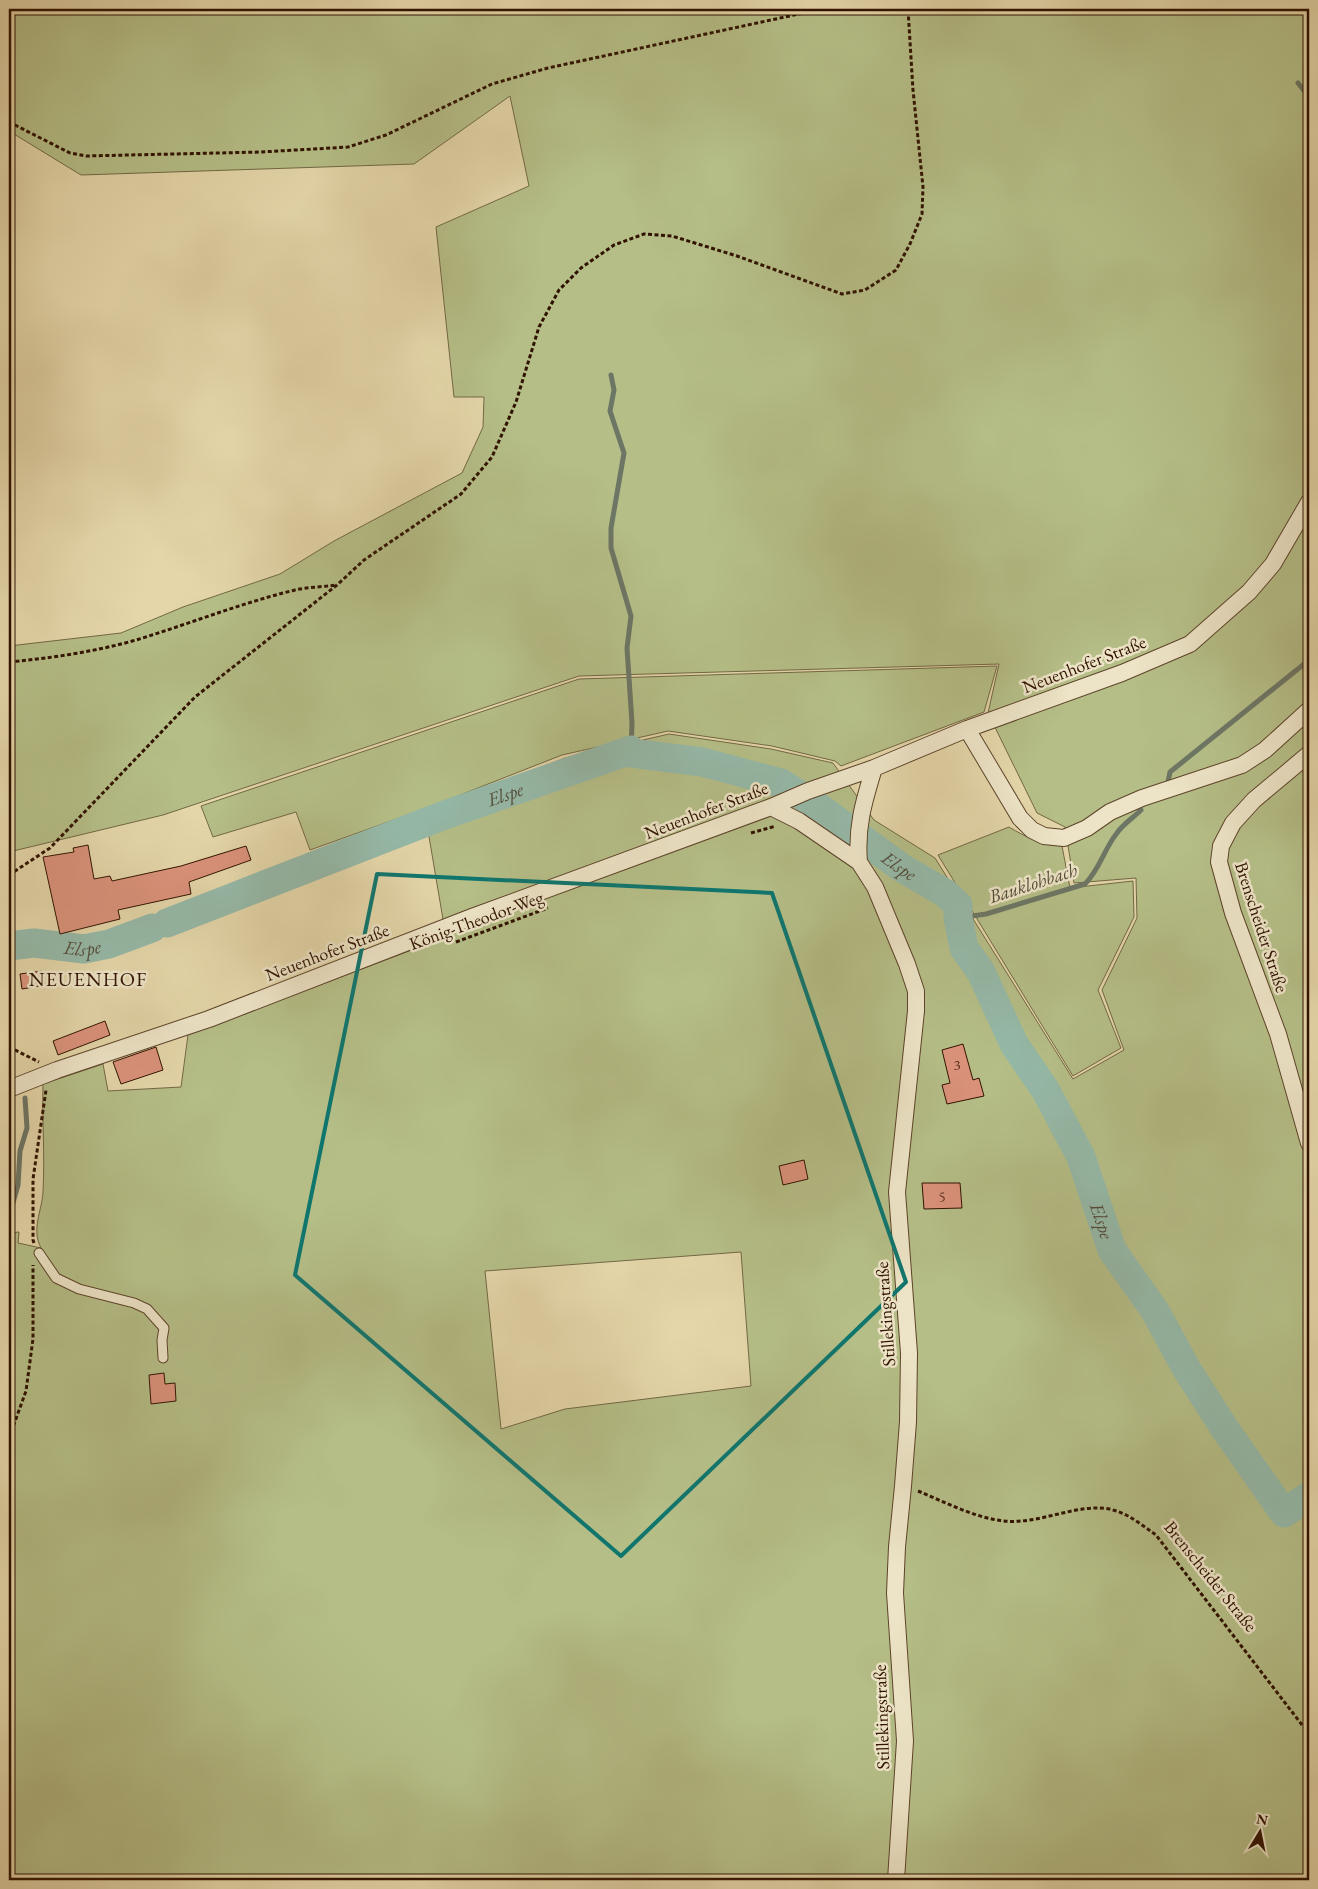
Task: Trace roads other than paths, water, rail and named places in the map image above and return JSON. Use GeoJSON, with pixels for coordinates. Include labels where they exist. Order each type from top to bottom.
{"type":"FeatureCollection","features":[{"type":"Feature","properties":{"kind":"street","name":"Neuenhofer Straße"},"geometry":{"type":"LineString","coordinates":[[9,1089],[52,1072],[209,1019],[472,918],[771,807],[808,791],[874,768],[967,729],[1122,673],[1190,644],[1249,592],[1273,564],[1309,502]]}},
{"type":"Feature","properties":{"kind":"street"},"geometry":{"type":"LineString","coordinates":[[967,729],[1020,818],[1032,830],[1044,836],[1064,838],[1087,828],[1110,812],[1142,798],[1242,765],[1265,750],[1309,710]]}},
{"type":"Feature","properties":{"kind":"street","name":"Brenscheider Straße"},"geometry":{"type":"LineString","coordinates":[[1309,754],[1254,800],[1233,823],[1221,846],[1219,862],[1233,913],[1278,1034],[1309,1143]]}},
{"type":"Feature","properties":{"kind":"street"},"geometry":{"type":"LineString","coordinates":[[860,862],[858,845],[859,820],[874,768]]}},
{"type":"Feature","properties":{"kind":"street","name":"Stillekingstraße"},"geometry":{"type":"LineString","coordinates":[[771,807],[799,821],[860,862],[875,887],[908,964],[916,991],[916,1011],[897,1192],[909,1353],[908,1422],[897,1547],[895,1594],[905,1741],[896,1880]]}},
{"type":"Feature","properties":{"kind":"lane"},"geometry":{"type":"LineString","coordinates":[[39,1253],[56,1278],[79,1289],[134,1303],[147,1309],[164,1328],[162,1340],[163,1358]]}},
{"type":"Feature","properties":{"kind":"waterway"},"geometry":{"type":"LineString","coordinates":[[1298,83],[1306,93],[1309,93]]}},
{"type":"Feature","properties":{"kind":"waterway"},"geometry":{"type":"LineString","coordinates":[[611,375],[614,390],[610,411],[624,453],[611,528],[611,548],[631,616],[627,648],[632,723],[631,750]]}},
{"type":"Feature","properties":{"kind":"waterway","name":"Bauklohbach"},"geometry":{"type":"LineString","coordinates":[[1168,782],[1170,772],[1309,660]]}},
{"type":"Feature","properties":{"kind":"waterway","name":"Elspe"},"geometry":{"type":"LineString","coordinates":[[167,923],[442,816],[631,750],[631,753],[702,762],[781,783],[810,801],[902,868],[945,893],[958,905],[958,918],[964,948],[981,972],[1014,1044],[1046,1091],[1081,1157],[1112,1250],[1155,1311],[1186,1368],[1225,1429],[1284,1513],[1309,1496]]}},
{"type":"Feature","properties":{"kind":"waterway","name":"Bauklohbach"},"geometry":{"type":"LineString","coordinates":[[958,918],[986,914],[1085,884],[1119,830],[1141,810]]}},
{"type":"Feature","properties":{"kind":"waterway","name":"Elspe"},"geometry":{"type":"LineString","coordinates":[[9,946],[34,943],[84,949],[109,944],[152,928]]}},
{"type":"Feature","properties":{"kind":"waterway"},"geometry":{"type":"LineString","coordinates":[[9,1217],[18,1185],[20,1151],[27,1128],[25,1098]]}},
{"type":"Feature","properties":{"kind":"district","name":"NEUENHOF"},"geometry":{"type":"Point","coordinates":[88,979]}}]}
